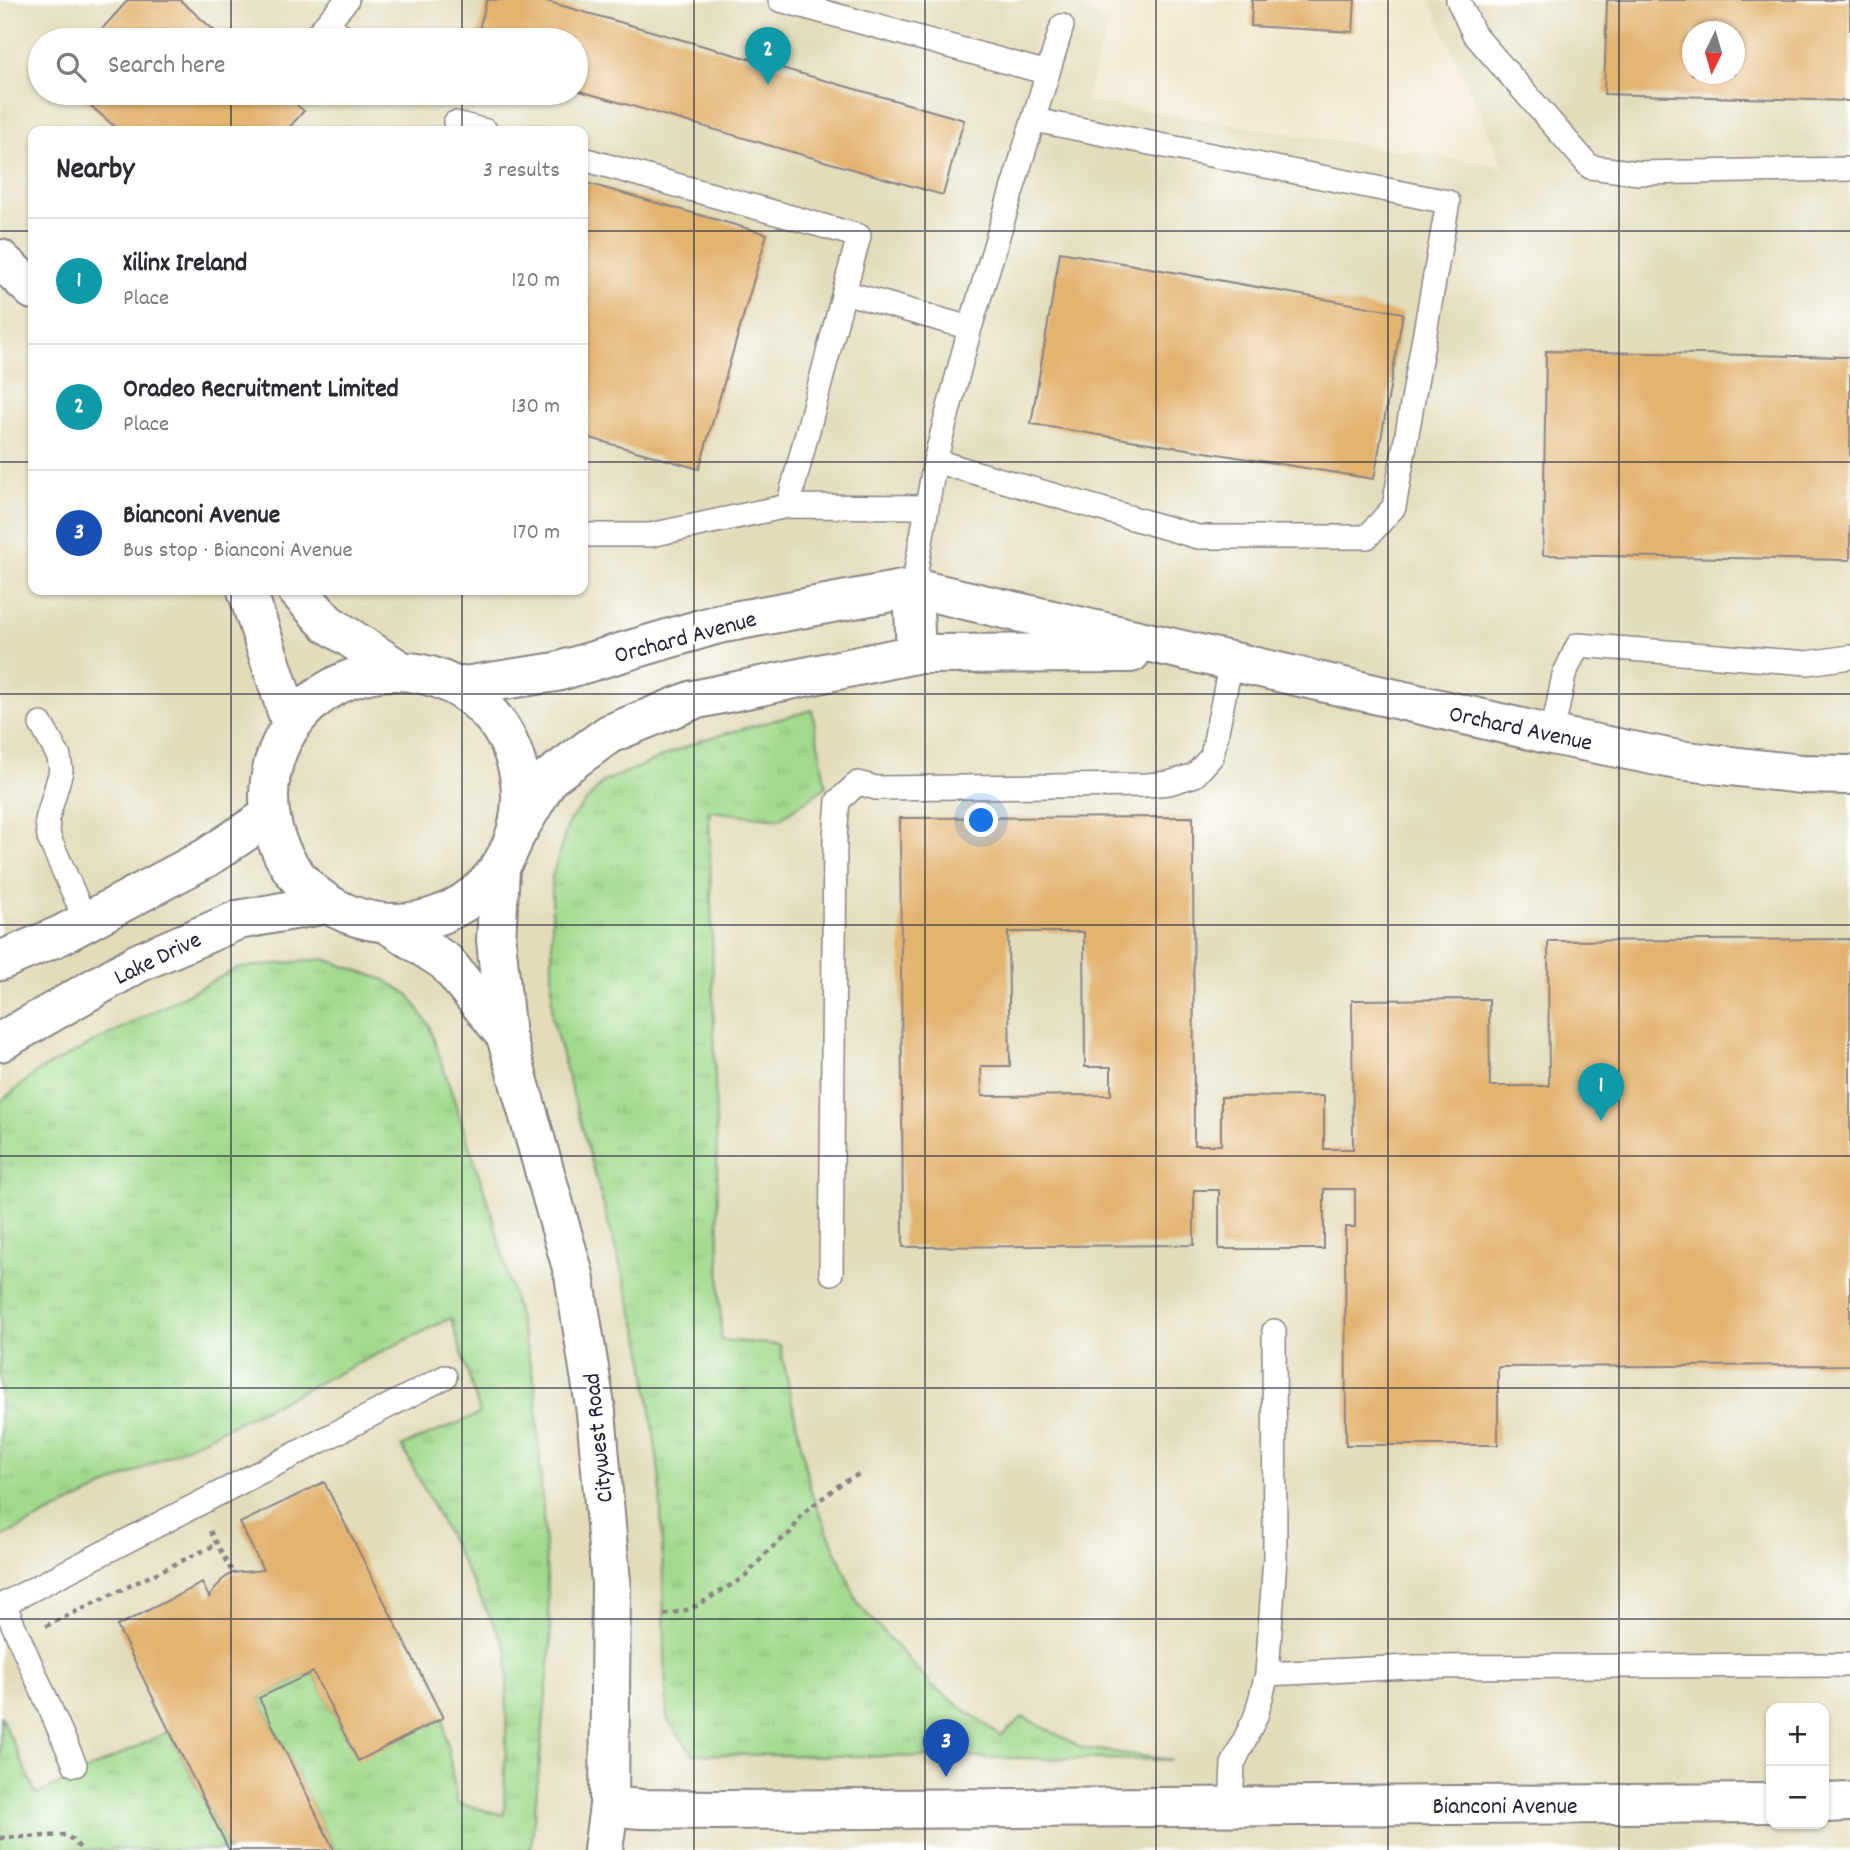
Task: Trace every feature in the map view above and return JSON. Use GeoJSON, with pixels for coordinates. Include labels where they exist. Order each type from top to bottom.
{"type":"FeatureCollection","features":[{"type":"Feature","properties":{"kind":"street"},"geometry":{"type":"LineString","coordinates":[[0,259],[28,285]]}},
{"type":"Feature","properties":{"kind":"street"},"geometry":{"type":"LineString","coordinates":[[913,588],[916,654]]}},
{"type":"Feature","properties":{"kind":"street","name":"Orchard Avenue"},"geometry":{"type":"LineString","coordinates":[[458,687],[556,672],[718,624],[913,588],[1552,735],[1678,760],[1801,774],[1850,775]]}},
{"type":"Feature","properties":{"kind":"street"},"geometry":{"type":"LineString","coordinates":[[249,595],[291,724]]}},
{"type":"Feature","properties":{"kind":"street"},"geometry":{"type":"LineString","coordinates":[[302,595],[327,623],[398,669]]}},
{"type":"Feature","properties":{"kind":"street","name":"Orchard Avenue"},"geometry":{"type":"LineString","coordinates":[[516,834],[550,778],[609,734],[693,700],[916,654],[1213,657]]}},
{"type":"Feature","properties":{"kind":"street"},"geometry":{"type":"LineString","coordinates":[[398,669],[429,674],[458,687],[491,714],[513,750],[522,792],[516,834],[499,869],[469,900],[430,919],[386,923],[355,917],[327,904],[305,887],[288,866],[276,841],[269,816],[268,783],[276,752],[291,724],[320,694],[357,676],[398,669]]}},
{"type":"Feature","properties":{"kind":"street"},"geometry":{"type":"LineString","coordinates":[[0,961],[86,921],[206,858],[269,816]]}},
{"type":"Feature","properties":{"kind":"street","name":"Citywest Road"},"geometry":{"type":"LineString","coordinates":[[499,869],[496,940],[506,1036],[574,1275],[596,1412],[611,1582],[610,1806],[604,1850]]}},
{"type":"Feature","properties":{"kind":"street","name":"Lake Drive"},"geometry":{"type":"LineString","coordinates":[[0,1042],[138,963],[238,920],[327,904]]}},
{"type":"Feature","properties":{"kind":"street","name":"Citywest Road"},"geometry":{"type":"LineString","coordinates":[[386,923],[446,962],[506,1036]]}},
{"type":"Feature","properties":{"kind":"street"},"geometry":{"type":"LineString","coordinates":[[1829,1803],[1850,1802]]}},
{"type":"Feature","properties":{"kind":"street","name":"Bianconi Avenue"},"geometry":{"type":"LineString","coordinates":[[610,1806],[715,1810],[1766,1803]]}},
{"type":"Feature","properties":{"kind":"lane"},"geometry":{"type":"LineString","coordinates":[[323,28],[347,0]]}},
{"type":"Feature","properties":{"kind":"lane"},"geometry":{"type":"LineString","coordinates":[[780,0],[829,6],[1048,74]]}},
{"type":"Feature","properties":{"kind":"lane"},"geometry":{"type":"LineString","coordinates":[[1458,0],[1474,34],[1590,167],[1639,173],[1850,169]]}},
{"type":"Feature","properties":{"kind":"lane"},"geometry":{"type":"LineString","coordinates":[[913,588],[935,461],[970,328],[1062,26]]}},
{"type":"Feature","properties":{"kind":"lane"},"geometry":{"type":"LineString","coordinates":[[935,461],[1198,537],[1367,537],[1394,507],[1448,202],[1034,121]]}},
{"type":"Feature","properties":{"kind":"lane"},"geometry":{"type":"LineString","coordinates":[[455,123],[467,126]]}},
{"type":"Feature","properties":{"kind":"lane"},"geometry":{"type":"LineString","coordinates":[[588,160],[859,236],[788,506]]}},
{"type":"Feature","properties":{"kind":"lane"},"geometry":{"type":"LineString","coordinates":[[844,292],[970,328]]}},
{"type":"Feature","properties":{"kind":"lane"},"geometry":{"type":"LineString","coordinates":[[588,535],[650,535],[788,506],[927,507]]}},
{"type":"Feature","properties":{"kind":"lane"},"geometry":{"type":"LineString","coordinates":[[1552,735],[1564,675],[1578,645],[1808,663],[1850,657]]}},
{"type":"Feature","properties":{"kind":"lane"},"geometry":{"type":"LineString","coordinates":[[831,1273],[835,837],[838,801],[858,783],[876,788],[1148,785],[1170,783],[1195,775],[1212,756],[1213,657]]}},
{"type":"Feature","properties":{"kind":"lane"},"geometry":{"type":"LineString","coordinates":[[41,724],[59,757],[61,771],[47,820],[49,838],[86,921]]}},
{"type":"Feature","properties":{"kind":"lane"},"geometry":{"type":"LineString","coordinates":[[1231,1806],[1233,1765],[1255,1716],[1267,1674],[1275,1559],[1274,1331]]}},
{"type":"Feature","properties":{"kind":"lane"},"geometry":{"type":"LineString","coordinates":[[75,1765],[20,1639],[2,1605],[445,1377]]}},
{"type":"Feature","properties":{"kind":"lane"},"geometry":{"type":"LineString","coordinates":[[1267,1674],[1410,1667],[1850,1665]]}},
{"type":"Feature","properties":{"kind":"path"},"geometry":{"type":"LineString","coordinates":[[664,1615],[691,1609],[746,1576],[769,1550],[791,1532],[803,1513],[842,1483],[861,1473]]}},
{"type":"Feature","properties":{"kind":"path"},"geometry":{"type":"LineString","coordinates":[[196,1505],[231,1570]]}},
{"type":"Feature","properties":{"kind":"path"},"geometry":{"type":"LineString","coordinates":[[20,1639],[217,1544]]}},
{"type":"Feature","properties":{"kind":"path"},"geometry":{"type":"LineString","coordinates":[[0,1838],[67,1835],[82,1850]]}},
{"type":"Feature","properties":{"kind":"shaded area"},"geometry":{"type":"Polygon","coordinates":[[[0,0],[1070,0],[1108,25],[1085,101],[1504,167],[1430,0],[1850,0],[1850,1850],[0,1850],[0,0]]]}},
{"type":"Feature","properties":{"kind":"green space"},"geometry":{"type":"Polygon","coordinates":[[[812,710],[826,787],[779,819],[709,811],[721,1340],[780,1345],[811,1492],[858,1604],[931,1685],[1001,1736],[1023,1717],[1083,1748],[1172,1760],[693,1754],[667,1719],[660,1480],[642,1345],[552,1018],[552,877],[569,821],[603,782],[702,740],[812,710]]]}},
{"type":"Feature","properties":{"kind":"green space"},"geometry":{"type":"Polygon","coordinates":[[[324,959],[385,980],[409,995],[429,1025],[493,1217],[535,1383],[551,1644],[531,1850],[334,1850],[259,1698],[313,1672],[358,1760],[443,1718],[457,1803],[504,1815],[508,1652],[402,1446],[480,1414],[451,1318],[0,1538],[0,1102],[38,1071],[238,968],[324,959]]]}},
{"type":"Feature","properties":{"kind":"green space"},"geometry":{"type":"Polygon","coordinates":[[[0,1715],[37,1795],[169,1731],[229,1850],[0,1850],[0,1715]]]}},
{"type":"Feature","properties":{"kind":"building"},"geometry":{"type":"Polygon","coordinates":[[[128,0],[180,0],[212,28],[103,28],[128,0]]]}},
{"type":"Feature","properties":{"kind":"building"},"geometry":{"type":"Polygon","coordinates":[[[487,0],[542,0],[964,120],[943,195],[588,93],[588,28],[479,28],[487,0]]]}},
{"type":"Feature","properties":{"kind":"building"},"geometry":{"type":"Polygon","coordinates":[[[1252,0],[1355,0],[1353,32],[1251,26],[1252,0]]]}},
{"type":"Feature","properties":{"kind":"building"},"geometry":{"type":"Polygon","coordinates":[[[1607,0],[1850,0],[1850,101],[1604,94],[1607,0]]]}},
{"type":"Feature","properties":{"kind":"building"},"geometry":{"type":"Polygon","coordinates":[[[90,105],[297,105],[304,111],[290,126],[114,126],[90,105]]]}},
{"type":"Feature","properties":{"kind":"building"},"geometry":{"type":"Polygon","coordinates":[[[588,183],[767,234],[699,469],[588,437],[588,183]]]}},
{"type":"Feature","properties":{"kind":"building"},"geometry":{"type":"Polygon","coordinates":[[[1060,252],[1403,313],[1374,479],[1031,424],[1060,252]]]}},
{"type":"Feature","properties":{"kind":"building"},"geometry":{"type":"Polygon","coordinates":[[[1546,351],[1850,357],[1850,560],[1543,555],[1546,351]]]}},
{"type":"Feature","properties":{"kind":"building"},"geometry":{"type":"Polygon","coordinates":[[[1193,817],[1194,1145],[1221,1145],[1221,1097],[1324,1096],[1324,1149],[1353,1149],[1352,1000],[1489,999],[1490,1086],[1549,1086],[1548,941],[1850,939],[1850,1365],[1498,1367],[1498,1445],[1346,1445],[1345,1227],[1355,1227],[1355,1189],[1324,1189],[1324,1249],[1219,1249],[1219,1190],[1194,1190],[1194,1245],[903,1247],[900,818],[1193,817]],[[1008,932],[1010,1066],[981,1066],[982,1096],[1111,1095],[1111,1067],[1085,1067],[1084,932],[1008,932]]]}},
{"type":"Feature","properties":{"kind":"building"},"geometry":{"type":"Polygon","coordinates":[[[324,1482],[443,1718],[358,1761],[313,1672],[259,1698],[334,1850],[229,1850],[117,1626],[202,1583],[209,1597],[222,1580],[232,1573],[263,1570],[240,1523],[324,1482]]]}},
{"type":"Feature","properties":{"kind":"place","name":"Oradeo Recruitment Limited"},"geometry":{"type":"Point","coordinates":[768,85]}},
{"type":"Feature","properties":{"kind":"place","name":"Xilinx Ireland"},"geometry":{"type":"Point","coordinates":[1601,1121]}},
{"type":"Feature","properties":{"kind":"place","name":"Bianconi Avenue"},"geometry":{"type":"Point","coordinates":[946,1777]}}]}
